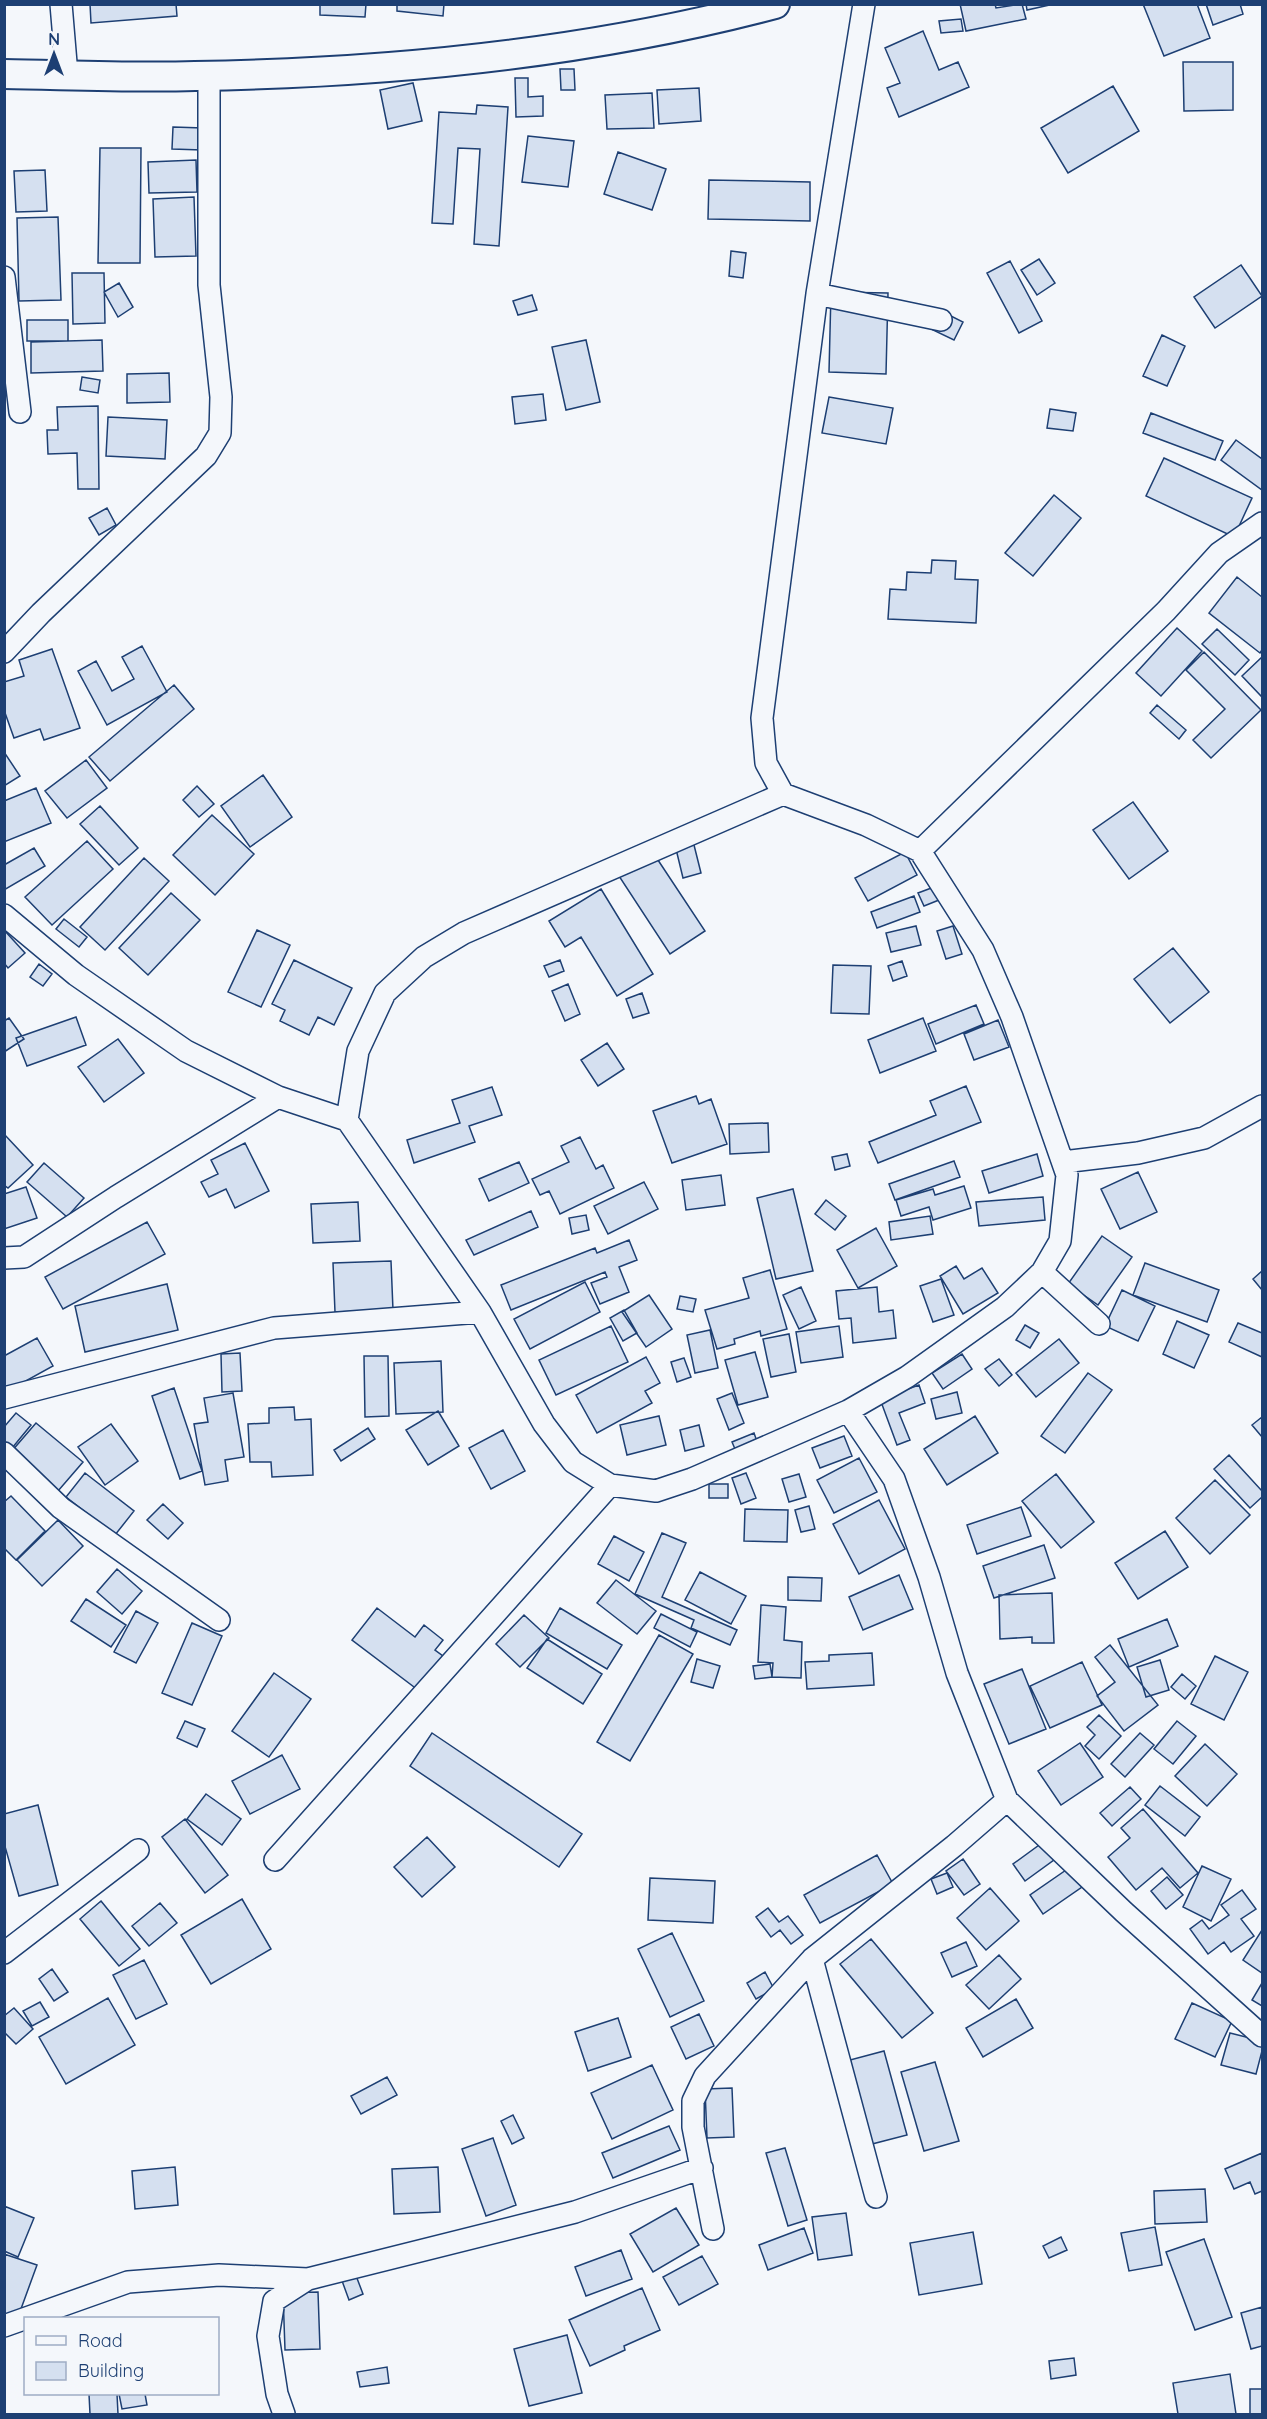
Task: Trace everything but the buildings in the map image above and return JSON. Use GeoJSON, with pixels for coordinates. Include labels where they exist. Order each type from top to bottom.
{"type":"FeatureCollection","features":[{"type":"Feature","properties":{"kind":"street"},"geometry":{"type":"LineString","coordinates":[[61,4],[67,75]]}},
{"type":"Feature","properties":{"kind":"street"},"geometry":{"type":"LineString","coordinates":[[4,74],[209,76],[324,72],[564,47],[704,23],[775,4]]}},
{"type":"Feature","properties":{"kind":"street"},"geometry":{"type":"LineString","coordinates":[[4,915],[76,975],[186,1051],[279,1097],[347,1120],[480,1312],[544,1424],[573,1462],[610,1485],[656,1491],[692,1479],[848,1411],[907,1377],[1005,1307],[1042,1272],[1060,1241],[1067,1175],[1012,1017],[983,950],[920,851],[866,825],[783,794],[766,763],[762,718],[817,294],[864,4]]}},
{"type":"Feature","properties":{"kind":"street"},"geometry":{"type":"LineString","coordinates":[[4,652],[41,613],[206,456],[220,433],[221,398],[209,285],[209,76]]}},
{"type":"Feature","properties":{"kind":"street"},"geometry":{"type":"LineString","coordinates":[[4,277],[20,412]]}},
{"type":"Feature","properties":{"kind":"street"},"geometry":{"type":"LineString","coordinates":[[817,294],[941,320]]}},
{"type":"Feature","properties":{"kind":"street"},"geometry":{"type":"LineString","coordinates":[[920,851],[1166,611],[1219,553],[1263,523]]}},
{"type":"Feature","properties":{"kind":"street"},"geometry":{"type":"LineString","coordinates":[[347,1120],[358,1052],[385,993],[424,957],[464,933],[783,794]]}},
{"type":"Feature","properties":{"kind":"street"},"geometry":{"type":"LineString","coordinates":[[4,1258],[24,1257],[116,1197],[279,1097]]}},
{"type":"Feature","properties":{"kind":"street"},"geometry":{"type":"LineString","coordinates":[[1063,1162],[1138,1153],[1204,1138],[1263,1106]]}},
{"type":"Feature","properties":{"kind":"street"},"geometry":{"type":"LineString","coordinates":[[1042,1272],[1099,1324]]}},
{"type":"Feature","properties":{"kind":"street"},"geometry":{"type":"LineString","coordinates":[[4,1398],[274,1328],[480,1312]]}},
{"type":"Feature","properties":{"kind":"street"},"geometry":{"type":"LineString","coordinates":[[848,1411],[894,1479],[929,1577],[957,1673],[1007,1800],[1124,1912],[1263,2036]]}},
{"type":"Feature","properties":{"kind":"street"},"geometry":{"type":"LineString","coordinates":[[4,1453],[61,1508],[219,1620]]}},
{"type":"Feature","properties":{"kind":"street"},"geometry":{"type":"LineString","coordinates":[[275,1860],[610,1485]]}},
{"type":"Feature","properties":{"kind":"street"},"geometry":{"type":"LineString","coordinates":[[713,2229],[693,2127],[693,2101],[705,2076],[812,1959],[954,1846],[1007,1800]]}},
{"type":"Feature","properties":{"kind":"street"},"geometry":{"type":"LineString","coordinates":[[4,1953],[138,1850]]}},
{"type":"Feature","properties":{"kind":"street"},"geometry":{"type":"LineString","coordinates":[[812,1959],[876,2197]]}},
{"type":"Feature","properties":{"kind":"street"},"geometry":{"type":"LineString","coordinates":[[29,2317],[128,2282],[219,2275],[308,2279],[576,2212],[702,2168]]}},
{"type":"Feature","properties":{"kind":"street"},"geometry":{"type":"LineString","coordinates":[[284,2415],[277,2394],[268,2336],[274,2301],[308,2279]]}},
{"type":"Feature","properties":{"kind":"street"},"geometry":{"type":"LineString","coordinates":[[4,2326],[24,2319]]}}]}
